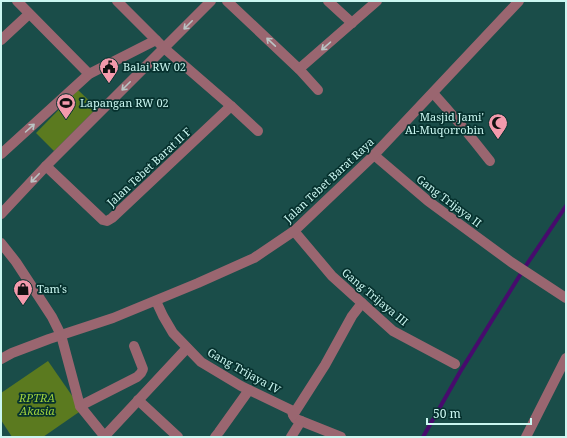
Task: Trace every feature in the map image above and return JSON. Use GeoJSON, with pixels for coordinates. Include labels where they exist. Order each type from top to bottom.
{"type":"FeatureCollection","features":[{"type":"Feature","properties":{"kind":"street"},"geometry":{"type":"LineString","coordinates":[[17,1],[89,74]]}},
{"type":"Feature","properties":{"kind":"street"},"geometry":{"type":"LineString","coordinates":[[117,1],[164,48],[232,106],[258,131]]}},
{"type":"Feature","properties":{"kind":"street"},"geometry":{"type":"LineString","coordinates":[[1,214],[46,166],[211,1]]}},
{"type":"Feature","properties":{"kind":"street"},"geometry":{"type":"LineString","coordinates":[[227,1],[299,69],[318,90]]}},
{"type":"Feature","properties":{"kind":"street"},"geometry":{"type":"LineString","coordinates":[[328,1],[352,23]]}},
{"type":"Feature","properties":{"kind":"street"},"geometry":{"type":"LineString","coordinates":[[299,69],[377,1]]}},
{"type":"Feature","properties":{"kind":"street","name":"Jalan Tebet Barat Raya"},"geometry":{"type":"LineString","coordinates":[[1,359],[12,353],[61,335],[113,318],[205,280],[254,258],[294,231],[374,155],[519,1]]}},
{"type":"Feature","properties":{"kind":"street"},"geometry":{"type":"LineString","coordinates":[[1,40],[29,14]]}},
{"type":"Feature","properties":{"kind":"street"},"geometry":{"type":"LineString","coordinates":[[1,154],[89,74],[156,40]]}},
{"type":"Feature","properties":{"kind":"street"},"geometry":{"type":"LineString","coordinates":[[433,93],[462,125],[490,161]]}},
{"type":"Feature","properties":{"kind":"street","name":"Jalan Tebet Barat II F"},"geometry":{"type":"LineString","coordinates":[[46,166],[103,220],[107,221],[232,106]]}},
{"type":"Feature","properties":{"kind":"street","name":"Gang Trijaya II"},"geometry":{"type":"LineString","coordinates":[[374,155],[428,201],[511,262],[566,298]]}},
{"type":"Feature","properties":{"kind":"street","name":"Gang Trijaya III"},"geometry":{"type":"LineString","coordinates":[[294,231],[332,276],[393,330],[455,364]]}},
{"type":"Feature","properties":{"kind":"street"},"geometry":{"type":"LineString","coordinates":[[1,243],[16,262],[52,317],[61,335],[80,406],[105,437],[187,348]]}},
{"type":"Feature","properties":{"kind":"street","name":"Gang Trijaya IV"},"geometry":{"type":"LineString","coordinates":[[156,301],[173,333],[201,362],[249,390],[291,410],[297,418],[340,437]]}},
{"type":"Feature","properties":{"kind":"street"},"geometry":{"type":"LineString","coordinates":[[291,437],[297,418],[325,365],[352,316],[362,303]]}},
{"type":"Feature","properties":{"kind":"street"},"geometry":{"type":"LineString","coordinates":[[80,406],[141,373],[143,369],[134,346]]}},
{"type":"Feature","properties":{"kind":"street"},"geometry":{"type":"LineString","coordinates":[[526,437],[566,358]]}},
{"type":"Feature","properties":{"kind":"street"},"geometry":{"type":"LineString","coordinates":[[214,437],[249,390]]}},
{"type":"Feature","properties":{"kind":"street"},"geometry":{"type":"LineString","coordinates":[[138,400],[178,437]]}},
{"type":"Feature","properties":{"kind":"green space","name":"Lapangan RW 02"},"geometry":{"type":"Polygon","coordinates":[[[78,90],[97,108],[54,151],[36,133],[78,90]]]}},
{"type":"Feature","properties":{"kind":"green space","name":"RPTRA Akasia"},"geometry":{"type":"Polygon","coordinates":[[[48,361],[82,410],[43,437],[12,437],[1,420],[1,393],[48,361]]]}},
{"type":"Feature","properties":{"kind":"waterway"},"geometry":{"type":"LineString","coordinates":[[423,437],[460,372],[525,267],[566,206]]}},
{"type":"Feature","properties":{"kind":"place","name":"Balai RW 02"},"geometry":{"type":"Point","coordinates":[109,84]}},
{"type":"Feature","properties":{"kind":"place","name":"Lapangan RW 02"},"geometry":{"type":"Point","coordinates":[66,120]}},
{"type":"Feature","properties":{"kind":"place","name":"Masjid Jami' Al-Muqorrobin"},"geometry":{"type":"Point","coordinates":[498,140]}},
{"type":"Feature","properties":{"kind":"place","name":"Tam's"},"geometry":{"type":"Point","coordinates":[23,306]}}]}
